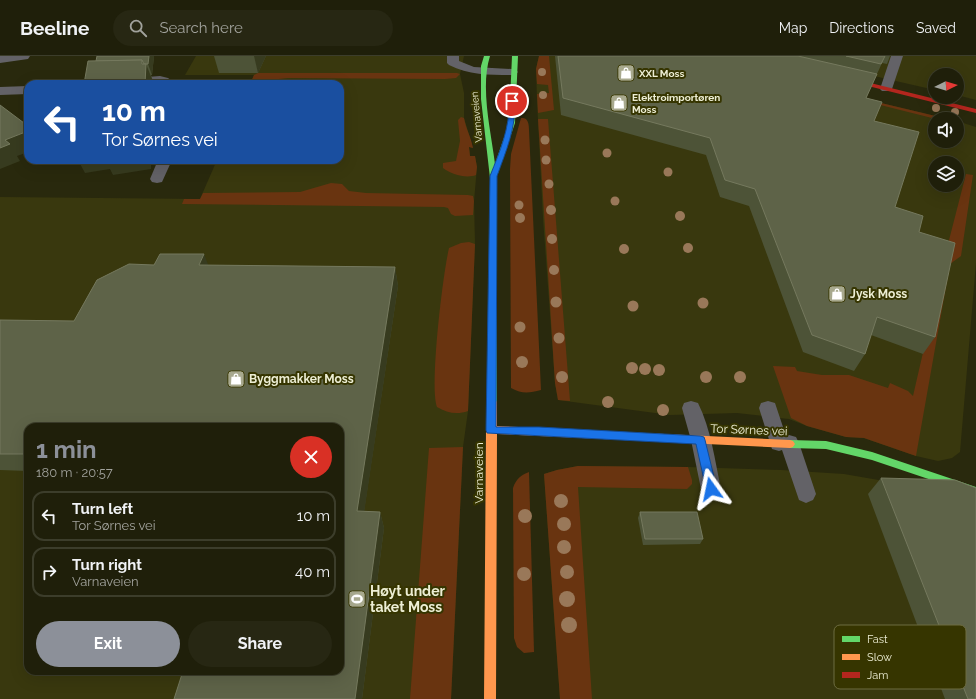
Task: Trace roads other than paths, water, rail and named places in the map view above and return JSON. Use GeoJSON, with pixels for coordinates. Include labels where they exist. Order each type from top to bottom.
{"type":"FeatureCollection","features":[{"type":"Feature","properties":{"kind":"street"},"geometry":{"type":"LineString","coordinates":[[0,59],[23,56]]}},
{"type":"Feature","properties":{"kind":"street","name":"Varnaveien"},"geometry":{"type":"LineString","coordinates":[[487,56],[484,71],[485,115],[494,176],[490,699]]}},
{"type":"Feature","properties":{"kind":"street","name":"Varnaveien"},"geometry":{"type":"LineString","coordinates":[[494,176],[508,138],[513,116],[512,72],[515,56]]}},
{"type":"Feature","properties":{"kind":"street"},"geometry":{"type":"LineString","coordinates":[[833,76],[976,111]]}},
{"type":"Feature","properties":{"kind":"street","name":"Tor Sørnes vei"},"geometry":{"type":"LineString","coordinates":[[491,430],[826,445],[872,456],[976,491]]}},
{"type":"Feature","properties":{"kind":"lane"},"geometry":{"type":"LineString","coordinates":[[453,56],[453,62],[462,68],[484,71],[512,72]]}},
{"type":"Feature","properties":{"kind":"lane"},"geometry":{"type":"LineString","coordinates":[[886,89],[897,56]]}},
{"type":"Feature","properties":{"kind":"lane"},"geometry":{"type":"LineString","coordinates":[[147,80],[164,80]]}},
{"type":"Feature","properties":{"kind":"lane"},"geometry":{"type":"LineString","coordinates":[[0,91],[24,90]]}},
{"type":"Feature","properties":{"kind":"lane"},"geometry":{"type":"LineString","coordinates":[[157,179],[164,164]]}},
{"type":"Feature","properties":{"kind":"lane"},"geometry":{"type":"LineString","coordinates":[[691,408],[711,489]]}},
{"type":"Feature","properties":{"kind":"lane"},"geometry":{"type":"LineString","coordinates":[[768,408],[806,494]]}},
{"type":"Feature","properties":{"kind":"place","name":"XXL Moss"},"geometry":{"type":"Point","coordinates":[626,73]}},
{"type":"Feature","properties":{"kind":"place","name":"Elektroimportøren Moss"},"geometry":{"type":"Point","coordinates":[619,103]}},
{"type":"Feature","properties":{"kind":"place","name":"Jysk Moss"},"geometry":{"type":"Point","coordinates":[837,294]}},
{"type":"Feature","properties":{"kind":"place","name":"Byggmakker Moss"},"geometry":{"type":"Point","coordinates":[236,379]}},
{"type":"Feature","properties":{"kind":"place","name":"Høyt under taket Moss"},"geometry":{"type":"Point","coordinates":[357,599]}}]}
